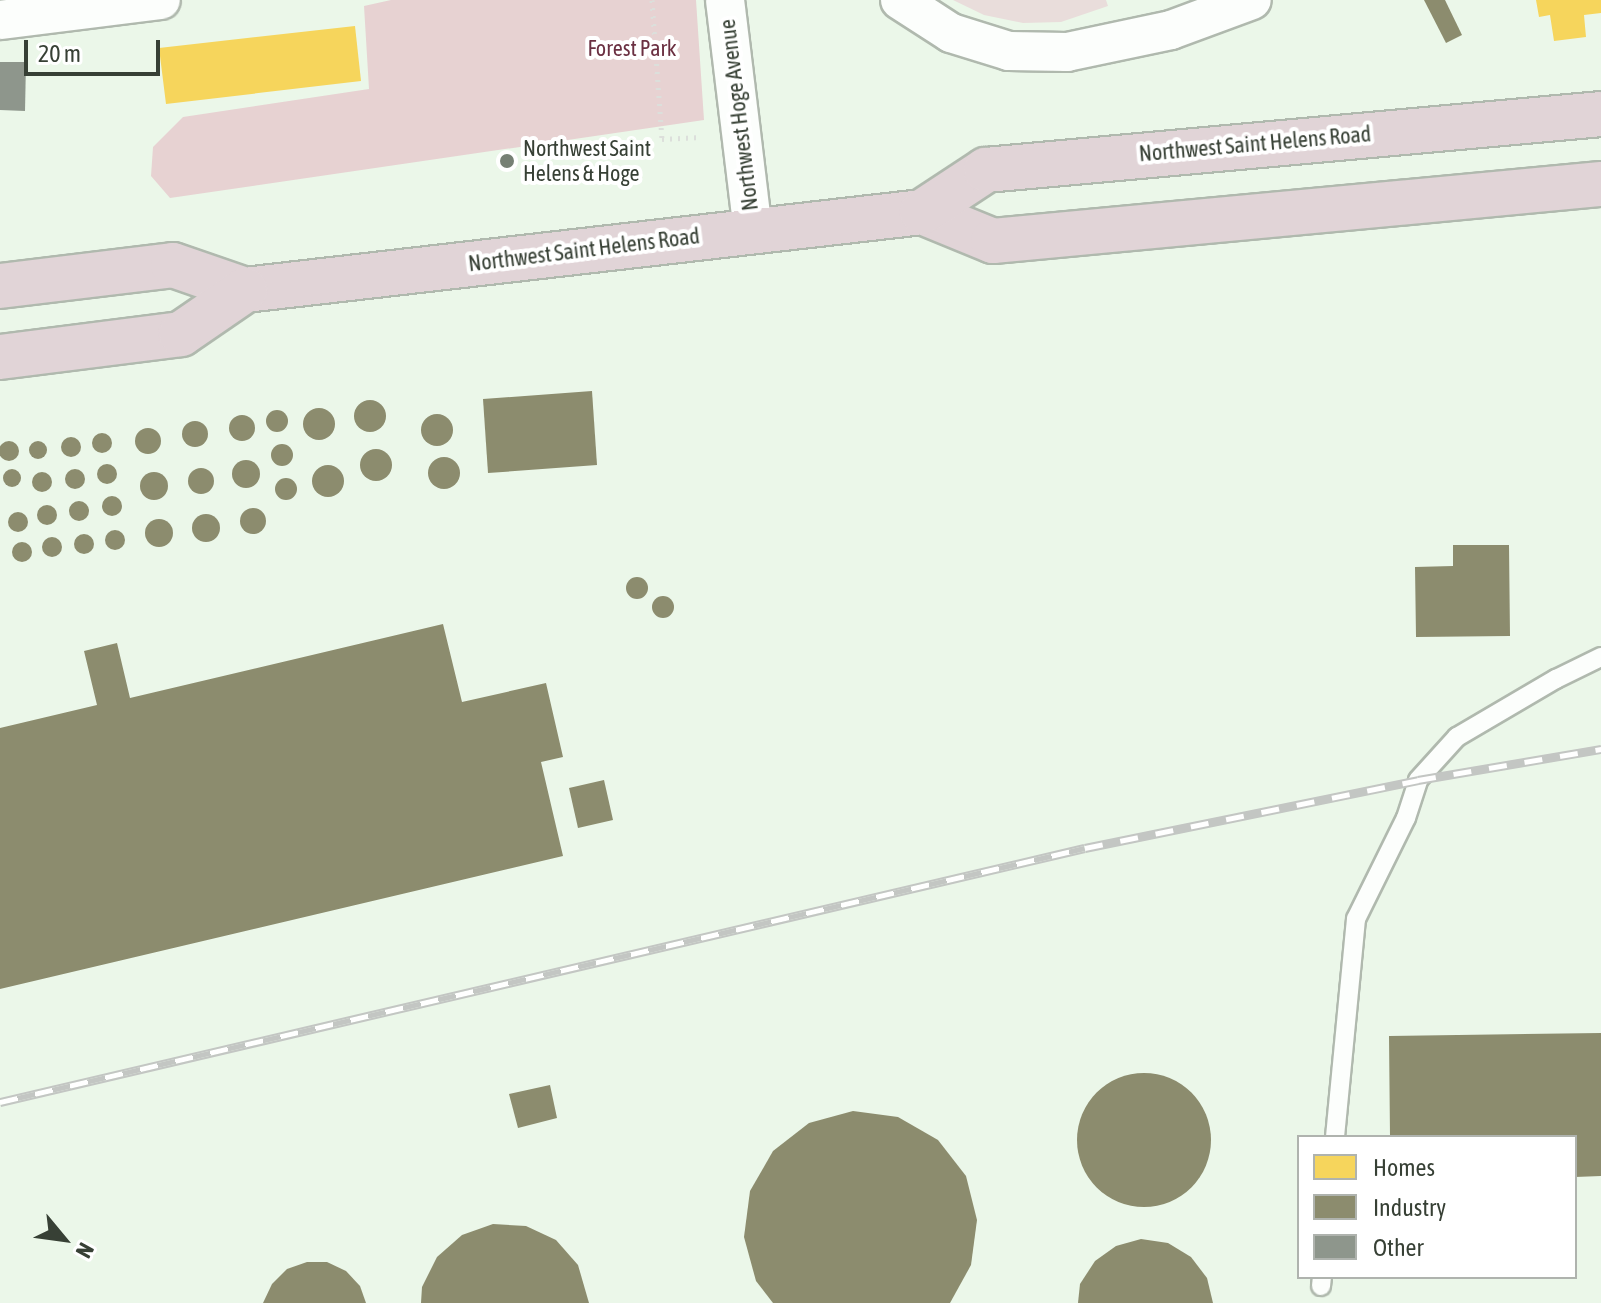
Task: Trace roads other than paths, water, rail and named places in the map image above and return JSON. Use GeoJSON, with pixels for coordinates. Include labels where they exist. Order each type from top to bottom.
{"type":"FeatureCollection","features":[{"type":"Feature","properties":{"kind":"highway","name":"Northwest Saint Helens Road"},"geometry":{"type":"LineString","coordinates":[[0,286],[173,265],[245,290],[922,212],[986,170],[1601,114]]}},
{"type":"Feature","properties":{"kind":"highway","name":"Northwest Saint Helens Road"},"geometry":{"type":"LineString","coordinates":[[922,212],[993,241],[1601,184]]}},
{"type":"Feature","properties":{"kind":"highway","name":"Northwest Saint Helens Road"},"geometry":{"type":"LineString","coordinates":[[0,357],[181,334],[245,290]]}},
{"type":"Feature","properties":{"kind":"street"},"geometry":{"type":"LineString","coordinates":[[0,20],[161,0]]}},
{"type":"Feature","properties":{"kind":"street","name":"Northwest Hoge Avenue"},"geometry":{"type":"LineString","coordinates":[[725,0],[753,230]]}},
{"type":"Feature","properties":{"kind":"street"},"geometry":{"type":"LineString","coordinates":[[900,0],[951,33],[1009,51],[1067,52],[1171,30],[1252,0]]}},
{"type":"Feature","properties":{"kind":"lane"},"geometry":{"type":"LineString","coordinates":[[1335,1135],[1356,919],[1406,818],[1418,780],[1457,737],[1556,679],[1601,657]]}},
{"type":"Feature","properties":{"kind":"railway"},"geometry":{"type":"LineString","coordinates":[[0,1102],[1085,848],[1418,780],[1601,749]]}},
{"type":"Feature","properties":{"kind":"place","name":"Northwest Saint Helens & Hoge"},"geometry":{"type":"Point","coordinates":[507,161]}},
{"type":"Feature","properties":{"kind":"park label","name":"Forest Park"},"geometry":{"type":"Point","coordinates":[632,49]}}]}
